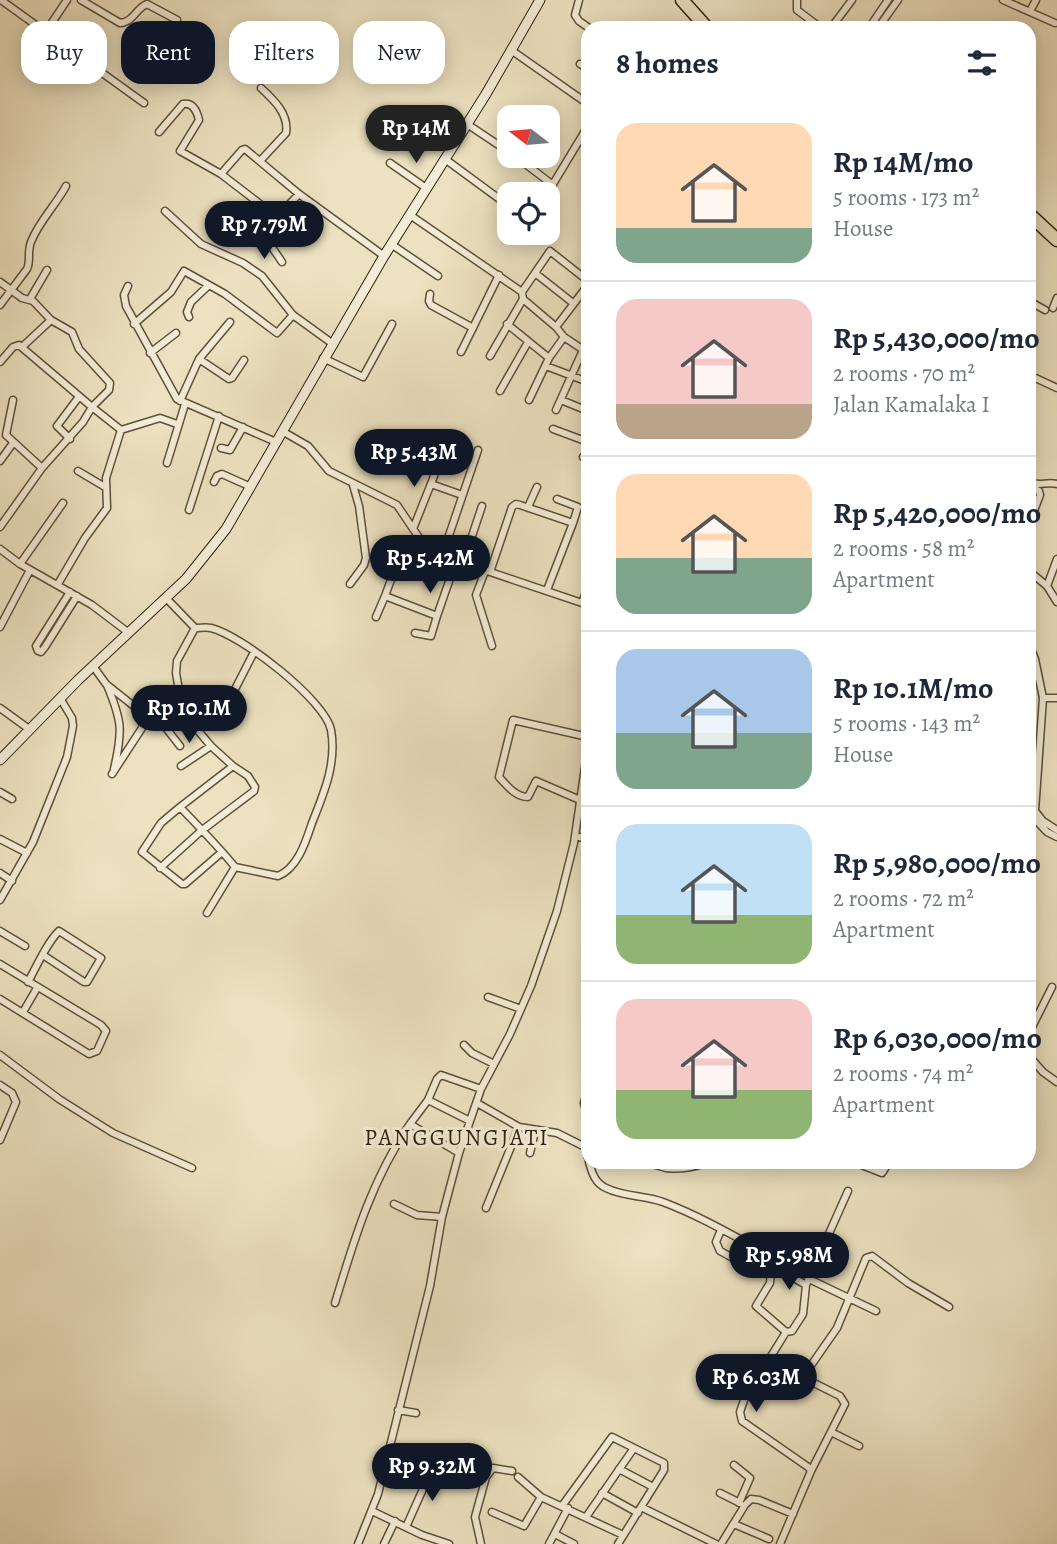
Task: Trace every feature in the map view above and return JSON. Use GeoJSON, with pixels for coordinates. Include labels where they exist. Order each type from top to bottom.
{"type":"FeatureCollection","features":[{"type":"Feature","properties":{"kind":"highway"},"geometry":{"type":"LineString","coordinates":[[682,0],[701,21]]}},
{"type":"Feature","properties":{"kind":"highway"},"geometry":{"type":"LineString","coordinates":[[1036,220],[1057,240]]}},
{"type":"Feature","properties":{"kind":"street"},"geometry":{"type":"LineString","coordinates":[[1,0],[30,21]]}},
{"type":"Feature","properties":{"kind":"street"},"geometry":{"type":"LineString","coordinates":[[54,21],[67,0]]}},
{"type":"Feature","properties":{"kind":"street"},"geometry":{"type":"LineString","coordinates":[[82,0],[120,23],[131,20],[143,5],[147,4],[177,20]]}},
{"type":"Feature","properties":{"kind":"street"},"geometry":{"type":"LineString","coordinates":[[0,760],[60,698],[166,598],[212,548],[251,487],[391,244],[467,124],[540,0]]}},
{"type":"Feature","properties":{"kind":"street"},"geometry":{"type":"LineString","coordinates":[[579,0],[575,15],[581,22]]}},
{"type":"Feature","properties":{"kind":"street"},"geometry":{"type":"LineString","coordinates":[[797,0],[797,9],[812,21]]}},
{"type":"Feature","properties":{"kind":"street"},"geometry":{"type":"LineString","coordinates":[[836,21],[849,3],[839,0]]}},
{"type":"Feature","properties":{"kind":"street"},"geometry":{"type":"LineString","coordinates":[[874,21],[888,0]]}},
{"type":"Feature","properties":{"kind":"street"},"geometry":{"type":"LineString","coordinates":[[883,21],[898,0]]}},
{"type":"Feature","properties":{"kind":"street"},"geometry":{"type":"LineString","coordinates":[[1003,0],[1055,23]]}},
{"type":"Feature","properties":{"kind":"street"},"geometry":{"type":"LineString","coordinates":[[1030,11],[1035,0]]}},
{"type":"Feature","properties":{"kind":"street"},"geometry":{"type":"LineString","coordinates":[[511,50],[581,99]]}},
{"type":"Feature","properties":{"kind":"street"},"geometry":{"type":"LineString","coordinates":[[107,77],[144,103]]}},
{"type":"Feature","properties":{"kind":"street"},"geometry":{"type":"LineString","coordinates":[[260,161],[286,132],[287,127],[279,106],[261,88]]}},
{"type":"Feature","properties":{"kind":"street"},"geometry":{"type":"LineString","coordinates":[[159,132],[183,104],[191,105],[199,120],[180,151],[221,174],[276,217]]}},
{"type":"Feature","properties":{"kind":"street"},"geometry":{"type":"LineString","coordinates":[[467,124],[497,144]]}},
{"type":"Feature","properties":{"kind":"street"},"geometry":{"type":"LineString","coordinates":[[555,182],[581,138]]}},
{"type":"Feature","properties":{"kind":"street"},"geometry":{"type":"LineString","coordinates":[[221,174],[243,149],[384,256]]}},
{"type":"Feature","properties":{"kind":"street"},"geometry":{"type":"LineString","coordinates":[[445,159],[497,197]]}},
{"type":"Feature","properties":{"kind":"street"},"geometry":{"type":"LineString","coordinates":[[390,163],[426,188]]}},
{"type":"Feature","properties":{"kind":"street"},"geometry":{"type":"LineString","coordinates":[[530,168],[549,182]]}},
{"type":"Feature","properties":{"kind":"street"},"geometry":{"type":"LineString","coordinates":[[0,305],[29,264],[28,250],[36,230],[66,186]]}},
{"type":"Feature","properties":{"kind":"street"},"geometry":{"type":"LineString","coordinates":[[276,217],[280,217],[299,194]]}},
{"type":"Feature","properties":{"kind":"street"},"geometry":{"type":"LineString","coordinates":[[165,211],[180,228],[201,244],[243,263],[262,276],[293,316],[332,344]]}},
{"type":"Feature","properties":{"kind":"street"},"geometry":{"type":"LineString","coordinates":[[410,215],[499,275],[564,337],[581,349]]}},
{"type":"Feature","properties":{"kind":"street"},"geometry":{"type":"LineString","coordinates":[[276,217],[267,240],[282,262]]}},
{"type":"Feature","properties":{"kind":"street"},"geometry":{"type":"LineString","coordinates":[[391,244],[438,276]]}},
{"type":"Feature","properties":{"kind":"street"},"geometry":{"type":"LineString","coordinates":[[490,356],[535,273],[550,251],[581,277]]}},
{"type":"Feature","properties":{"kind":"street"},"geometry":{"type":"LineString","coordinates":[[30,299],[47,270]]}},
{"type":"Feature","properties":{"kind":"street"},"geometry":{"type":"LineString","coordinates":[[134,324],[171,292],[184,271],[225,294],[277,333],[293,316]]}},
{"type":"Feature","properties":{"kind":"street"},"geometry":{"type":"LineString","coordinates":[[535,273],[573,303]]}},
{"type":"Feature","properties":{"kind":"street"},"geometry":{"type":"LineString","coordinates":[[461,352],[499,275]]}},
{"type":"Feature","properties":{"kind":"street"},"geometry":{"type":"LineString","coordinates":[[0,282],[22,298],[30,299],[51,320],[72,332],[83,353],[108,379],[110,387],[70,439],[42,468],[0,527]]}},
{"type":"Feature","properties":{"kind":"street"},"geometry":{"type":"LineString","coordinates":[[189,317],[187,312],[191,302],[209,285]]}},
{"type":"Feature","properties":{"kind":"street"},"geometry":{"type":"LineString","coordinates":[[128,286],[124,302],[174,396],[182,402],[276,442]]}},
{"type":"Feature","properties":{"kind":"street"},"geometry":{"type":"LineString","coordinates":[[556,327],[581,292]]}},
{"type":"Feature","properties":{"kind":"street"},"geometry":{"type":"LineString","coordinates":[[430,294],[431,305],[473,328]]}},
{"type":"Feature","properties":{"kind":"street"},"geometry":{"type":"LineString","coordinates":[[1036,304],[1049,309],[1057,298]]}},
{"type":"Feature","properties":{"kind":"street"},"geometry":{"type":"LineString","coordinates":[[22,347],[51,320]]}},
{"type":"Feature","properties":{"kind":"street"},"geometry":{"type":"LineString","coordinates":[[167,463],[182,402],[199,359],[230,323]]}},
{"type":"Feature","properties":{"kind":"street"},"geometry":{"type":"LineString","coordinates":[[323,358],[363,377],[393,324]]}},
{"type":"Feature","properties":{"kind":"street"},"geometry":{"type":"LineString","coordinates":[[507,324],[549,358]]}},
{"type":"Feature","properties":{"kind":"street"},"geometry":{"type":"LineString","coordinates":[[150,353],[176,333]]}},
{"type":"Feature","properties":{"kind":"street"},"geometry":{"type":"LineString","coordinates":[[529,400],[549,358],[564,337]]}},
{"type":"Feature","properties":{"kind":"street"},"geometry":{"type":"LineString","coordinates":[[500,391],[528,342]]}},
{"type":"Feature","properties":{"kind":"street"},"geometry":{"type":"LineString","coordinates":[[1,359],[15,345],[22,347],[78,398],[121,430]]}},
{"type":"Feature","properties":{"kind":"street"},"geometry":{"type":"LineString","coordinates":[[199,359],[229,379],[244,360]]}},
{"type":"Feature","properties":{"kind":"street"},"geometry":{"type":"LineString","coordinates":[[556,410],[581,361]]}},
{"type":"Feature","properties":{"kind":"street"},"geometry":{"type":"LineString","coordinates":[[546,366],[581,379]]}},
{"type":"Feature","properties":{"kind":"street"},"geometry":{"type":"LineString","coordinates":[[1036,378],[1057,388]]}},
{"type":"Feature","properties":{"kind":"street"},"geometry":{"type":"LineString","coordinates":[[70,439],[57,426],[78,398]]}},
{"type":"Feature","properties":{"kind":"street"},"geometry":{"type":"LineString","coordinates":[[13,400],[3,433],[42,468]]}},
{"type":"Feature","properties":{"kind":"street"},"geometry":{"type":"LineString","coordinates":[[561,400],[581,408]]}},
{"type":"Feature","properties":{"kind":"street"},"geometry":{"type":"LineString","coordinates":[[189,510],[219,416]]}},
{"type":"Feature","properties":{"kind":"street"},"geometry":{"type":"LineString","coordinates":[[121,430],[160,418],[177,424]]}},
{"type":"Feature","properties":{"kind":"street"},"geometry":{"type":"LineString","coordinates":[[221,449],[230,450],[243,427]]}},
{"type":"Feature","properties":{"kind":"street"},"geometry":{"type":"LineString","coordinates":[[553,429],[581,439]]}},
{"type":"Feature","properties":{"kind":"street"},"geometry":{"type":"LineString","coordinates":[[58,584],[85,538],[107,508],[105,487],[121,430]]}},
{"type":"Feature","properties":{"kind":"street"},"geometry":{"type":"LineString","coordinates":[[282,431],[308,446],[329,471],[397,505],[424,548],[581,603]]}},
{"type":"Feature","properties":{"kind":"street"},"geometry":{"type":"LineString","coordinates":[[0,461],[13,443]]}},
{"type":"Feature","properties":{"kind":"street"},"geometry":{"type":"LineString","coordinates":[[413,529],[442,456],[441,451],[433,444]]}},
{"type":"Feature","properties":{"kind":"street"},"geometry":{"type":"LineString","coordinates":[[442,556],[478,450]]}},
{"type":"Feature","properties":{"kind":"street"},"geometry":{"type":"LineString","coordinates":[[78,471],[105,487]]}},
{"type":"Feature","properties":{"kind":"street"},"geometry":{"type":"LineString","coordinates":[[214,482],[216,476],[222,474],[251,487]]}},
{"type":"Feature","properties":{"kind":"street"},"geometry":{"type":"LineString","coordinates":[[1036,485],[1049,482],[1057,484]]}},
{"type":"Feature","properties":{"kind":"street"},"geometry":{"type":"LineString","coordinates":[[431,484],[462,495]]}},
{"type":"Feature","properties":{"kind":"street"},"geometry":{"type":"LineString","coordinates":[[350,583],[366,558],[359,506],[353,485]]}},
{"type":"Feature","properties":{"kind":"street"},"geometry":{"type":"LineString","coordinates":[[528,507],[537,487]]}},
{"type":"Feature","properties":{"kind":"street"},"geometry":{"type":"LineString","coordinates":[[1036,489],[1040,495],[1036,506]]}},
{"type":"Feature","properties":{"kind":"street"},"geometry":{"type":"LineString","coordinates":[[557,499],[581,508]]}},
{"type":"Feature","properties":{"kind":"street"},"geometry":{"type":"LineString","coordinates":[[20,564],[63,503]]}},
{"type":"Feature","properties":{"kind":"street"},"geometry":{"type":"LineString","coordinates":[[492,646],[476,595],[488,572],[512,507],[516,504],[528,507],[573,523]]}},
{"type":"Feature","properties":{"kind":"street"},"geometry":{"type":"LineString","coordinates":[[415,633],[430,636],[482,506]]}},
{"type":"Feature","properties":{"kind":"street"},"geometry":{"type":"LineString","coordinates":[[547,590],[578,507]]}},
{"type":"Feature","properties":{"kind":"street"},"geometry":{"type":"LineString","coordinates":[[0,550],[105,614],[129,634]]}},
{"type":"Feature","properties":{"kind":"street"},"geometry":{"type":"LineString","coordinates":[[1046,586],[1057,559]]}},
{"type":"Feature","properties":{"kind":"street"},"geometry":{"type":"LineString","coordinates":[[0,627],[30,570]]}},
{"type":"Feature","properties":{"kind":"street"},"geometry":{"type":"LineString","coordinates":[[376,617],[392,577]]}},
{"type":"Feature","properties":{"kind":"street"},"geometry":{"type":"LineString","coordinates":[[1036,577],[1057,602]]}},
{"type":"Feature","properties":{"kind":"street"},"geometry":{"type":"LineString","coordinates":[[70,592],[66,605],[45,647],[41,652],[38,651],[36,646],[66,605],[77,596]]}},
{"type":"Feature","properties":{"kind":"street"},"geometry":{"type":"LineString","coordinates":[[385,596],[437,616]]}},
{"type":"Feature","properties":{"kind":"street"},"geometry":{"type":"LineString","coordinates":[[166,598],[195,628],[214,628],[285,674],[321,708],[328,719],[331,732],[332,765],[325,792],[304,845],[285,873],[278,876],[235,867],[180,807]]}},
{"type":"Feature","properties":{"kind":"street"},"geometry":{"type":"LineString","coordinates":[[160,868],[201,831],[254,791],[254,783],[248,776],[211,746],[186,719],[176,673],[178,656],[195,628]]}},
{"type":"Feature","properties":{"kind":"street"},"geometry":{"type":"LineString","coordinates":[[232,695],[254,652]]}},
{"type":"Feature","properties":{"kind":"street"},"geometry":{"type":"LineString","coordinates":[[1036,664],[1043,698],[1036,797]]}},
{"type":"Feature","properties":{"kind":"street"},"geometry":{"type":"LineString","coordinates":[[93,666],[106,684],[121,722],[121,739],[112,774],[142,728],[145,715]]}},
{"type":"Feature","properties":{"kind":"street"},"geometry":{"type":"LineString","coordinates":[[106,684],[145,715],[162,723],[180,746]]}},
{"type":"Feature","properties":{"kind":"street"},"geometry":{"type":"LineString","coordinates":[[0,900],[38,832],[70,746],[72,719],[60,698]]}},
{"type":"Feature","properties":{"kind":"street"},"geometry":{"type":"LineString","coordinates":[[1043,698],[1057,698]]}},
{"type":"Feature","properties":{"kind":"street"},"geometry":{"type":"LineString","coordinates":[[0,708],[29,729]]}},
{"type":"Feature","properties":{"kind":"street"},"geometry":{"type":"LineString","coordinates":[[580,800],[536,781],[528,797],[523,797],[512,791],[499,777],[513,720],[581,735]]}},
{"type":"Feature","properties":{"kind":"street"},"geometry":{"type":"LineString","coordinates":[[1036,739],[1040,739]]}},
{"type":"Feature","properties":{"kind":"street"},"geometry":{"type":"LineString","coordinates":[[181,766],[211,746]]}},
{"type":"Feature","properties":{"kind":"street"},"geometry":{"type":"LineString","coordinates":[[222,852],[185,884],[179,883],[142,852],[163,821],[233,766]]}},
{"type":"Feature","properties":{"kind":"street"},"geometry":{"type":"LineString","coordinates":[[0,792],[12,799]]}},
{"type":"Feature","properties":{"kind":"street"},"geometry":{"type":"LineString","coordinates":[[358,1544],[378,1494],[430,1286],[442,1217],[459,1153],[481,1089],[521,1009],[557,911],[575,836],[581,793]]}},
{"type":"Feature","properties":{"kind":"street"},"geometry":{"type":"LineString","coordinates":[[1036,812],[1043,821],[1057,830]]}},
{"type":"Feature","properties":{"kind":"street"},"geometry":{"type":"LineString","coordinates":[[1036,820],[1047,832],[1057,837]]}},
{"type":"Feature","properties":{"kind":"street"},"geometry":{"type":"LineString","coordinates":[[575,836],[581,837]]}},
{"type":"Feature","properties":{"kind":"street"},"geometry":{"type":"LineString","coordinates":[[0,839],[27,853]]}},
{"type":"Feature","properties":{"kind":"street"},"geometry":{"type":"LineString","coordinates":[[207,913],[235,867]]}},
{"type":"Feature","properties":{"kind":"street"},"geometry":{"type":"LineString","coordinates":[[0,873],[12,881]]}},
{"type":"Feature","properties":{"kind":"street"},"geometry":{"type":"LineString","coordinates":[[0,931],[24,946]]}},
{"type":"Feature","properties":{"kind":"street"},"geometry":{"type":"LineString","coordinates":[[29,982],[43,955],[59,931],[101,958],[87,982],[84,982],[43,955]]}},
{"type":"Feature","properties":{"kind":"street"},"geometry":{"type":"LineString","coordinates":[[0,964],[106,1028],[97,1051],[89,1054],[0,999]]}},
{"type":"Feature","properties":{"kind":"street"},"geometry":{"type":"LineString","coordinates":[[23,1012],[37,988]]}},
{"type":"Feature","properties":{"kind":"street"},"geometry":{"type":"LineString","coordinates":[[1036,1019],[1052,988]]}},
{"type":"Feature","properties":{"kind":"street"},"geometry":{"type":"LineString","coordinates":[[488,997],[521,1009]]}},
{"type":"Feature","properties":{"kind":"street"},"geometry":{"type":"LineString","coordinates":[[464,1045],[472,1053],[494,1064]]}},
{"type":"Feature","properties":{"kind":"street"},"geometry":{"type":"LineString","coordinates":[[0,1055],[59,1099],[113,1133],[192,1168]]}},
{"type":"Feature","properties":{"kind":"street"},"geometry":{"type":"LineString","coordinates":[[1036,1064],[1057,1082]]}},
{"type":"Feature","properties":{"kind":"street"},"geometry":{"type":"LineString","coordinates":[[335,1303],[358,1226],[371,1194],[394,1147],[428,1100],[437,1079],[441,1075],[481,1089]]}},
{"type":"Feature","properties":{"kind":"street"},"geometry":{"type":"LineString","coordinates":[[0,1085],[12,1093],[16,1101],[0,1140]]}},
{"type":"Feature","properties":{"kind":"street"},"geometry":{"type":"LineString","coordinates":[[428,1100],[470,1121]]}},
{"type":"Feature","properties":{"kind":"street"},"geometry":{"type":"LineString","coordinates":[[477,1103],[519,1127],[557,1133],[581,1142]]}},
{"type":"Feature","properties":{"kind":"street"},"geometry":{"type":"LineString","coordinates":[[410,1124],[459,1153]]}},
{"type":"Feature","properties":{"kind":"street"},"geometry":{"type":"LineString","coordinates":[[486,1208],[519,1127]]}},
{"type":"Feature","properties":{"kind":"street"},"geometry":{"type":"LineString","coordinates":[[530,1153],[535,1131]]}},
{"type":"Feature","properties":{"kind":"street"},"geometry":{"type":"LineString","coordinates":[[591,1169],[594,1177],[604,1188],[623,1195],[649,1197],[669,1204],[773,1257],[770,1283],[756,1306],[786,1332]]}},
{"type":"Feature","properties":{"kind":"street"},"geometry":{"type":"LineString","coordinates":[[811,1471],[740,1417],[744,1400],[786,1332],[792,1331],[803,1314],[807,1282],[848,1191]]}},
{"type":"Feature","properties":{"kind":"street"},"geometry":{"type":"LineString","coordinates":[[394,1204],[425,1217],[442,1217]]}},
{"type":"Feature","properties":{"kind":"street"},"geometry":{"type":"LineString","coordinates":[[721,1230],[716,1242],[720,1251],[743,1263],[773,1269],[849,1297],[876,1311]]}},
{"type":"Feature","properties":{"kind":"street"},"geometry":{"type":"LineString","coordinates":[[780,1544],[811,1471],[845,1406],[844,1399],[806,1379],[805,1374],[837,1328],[863,1262],[872,1256],[908,1283],[949,1307]]}},
{"type":"Feature","properties":{"kind":"street"},"geometry":{"type":"LineString","coordinates":[[398,1410],[416,1413]]}},
{"type":"Feature","properties":{"kind":"street"},"geometry":{"type":"LineString","coordinates":[[831,1432],[859,1446]]}},
{"type":"Feature","properties":{"kind":"street"},"geometry":{"type":"LineString","coordinates":[[549,1544],[565,1507],[609,1438],[615,1437],[664,1463],[664,1470],[618,1544]]}},
{"type":"Feature","properties":{"kind":"street"},"geometry":{"type":"LineString","coordinates":[[586,1517],[634,1448]]}},
{"type":"Feature","properties":{"kind":"street"},"geometry":{"type":"LineString","coordinates":[[602,1493],[719,1544],[734,1524],[750,1478],[734,1465]]}},
{"type":"Feature","properties":{"kind":"street"},"geometry":{"type":"LineString","coordinates":[[406,1527],[423,1489],[421,1475],[426,1466]]}},
{"type":"Feature","properties":{"kind":"street"},"geometry":{"type":"LineString","coordinates":[[481,1544],[475,1517],[486,1477],[494,1468],[512,1471]]}},
{"type":"Feature","properties":{"kind":"street"},"geometry":{"type":"LineString","coordinates":[[619,1469],[653,1487]]}},
{"type":"Feature","properties":{"kind":"street"},"geometry":{"type":"LineString","coordinates":[[518,1477],[541,1497],[623,1535]]}},
{"type":"Feature","properties":{"kind":"street"},"geometry":{"type":"LineString","coordinates":[[720,1493],[742,1504]]}},
{"type":"Feature","properties":{"kind":"street"},"geometry":{"type":"LineString","coordinates":[[492,1512],[524,1526],[541,1497]]}},
{"type":"Feature","properties":{"kind":"street"},"geometry":{"type":"LineString","coordinates":[[742,1504],[755,1498],[793,1514]]}},
{"type":"Feature","properties":{"kind":"street"},"geometry":{"type":"LineString","coordinates":[[372,1511],[422,1535],[449,1544]]}},
{"type":"Feature","properties":{"kind":"street"},"geometry":{"type":"LineString","coordinates":[[384,1544],[395,1521]]}},
{"type":"Feature","properties":{"kind":"street"},"geometry":{"type":"LineString","coordinates":[[734,1524],[769,1539]]}},
{"type":"Feature","properties":{"kind":"street"},"geometry":{"type":"LineString","coordinates":[[555,1534],[570,1543]]}},
{"type":"Feature","properties":{"kind":"district","name":"PANGGUNGJATI"},"geometry":{"type":"Point","coordinates":[457,1137]}}]}
